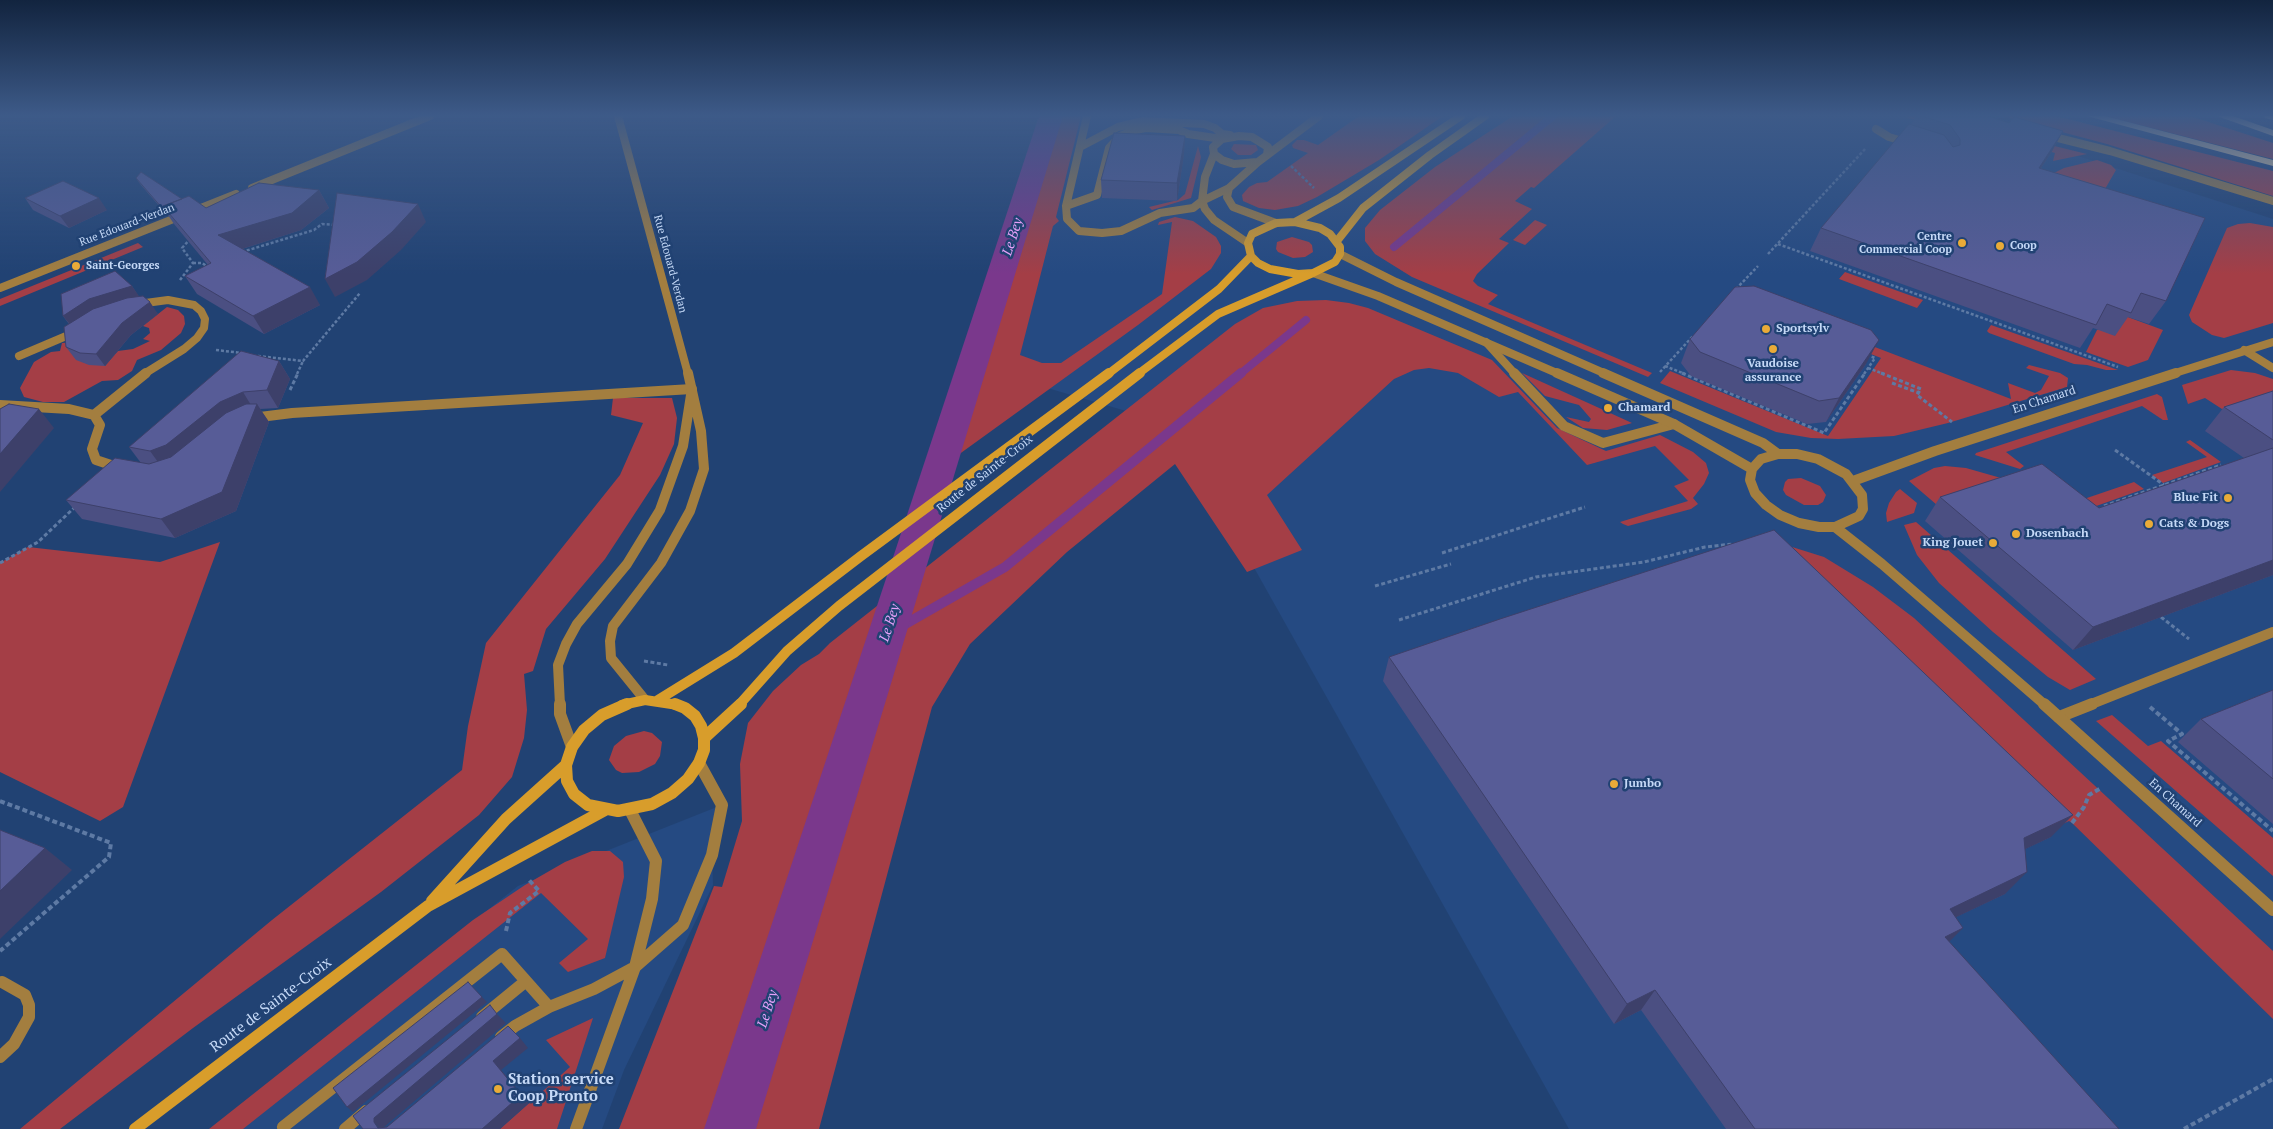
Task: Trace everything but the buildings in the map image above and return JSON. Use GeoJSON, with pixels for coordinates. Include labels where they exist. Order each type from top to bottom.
{"type":"FeatureCollection","features":[{"type":"Feature","properties":{"kind":"main road"},"geometry":{"type":"LineString","coordinates":[[1295,222],[1339,198],[1383,169]]}},
{"type":"Feature","properties":{"kind":"main road"},"geometry":{"type":"LineString","coordinates":[[1337,241],[1362,208],[1412,169]]}},
{"type":"Feature","properties":{"kind":"main road"},"geometry":{"type":"LineString","coordinates":[[1295,222],[1320,228],[1337,241],[1340,254],[1335,262],[1313,273],[1284,273],[1258,263],[1251,256],[1248,243],[1257,231],[1276,223],[1295,222]]}},
{"type":"Feature","properties":{"kind":"main road","name":"Route de Sainte-Croix"},"geometry":{"type":"LineString","coordinates":[[658,700],[734,653],[861,556],[1130,358],[1219,289],[1251,256]]}},
{"type":"Feature","properties":{"kind":"main road","name":"Route de Sainte-Croix"},"geometry":{"type":"LineString","coordinates":[[704,738],[748,696],[787,651],[839,606],[1218,314],[1313,273]]}},
{"type":"Feature","properties":{"kind":"main road"},"geometry":{"type":"LineString","coordinates":[[644,700],[658,700],[673,702],[695,716],[701,726],[704,738],[704,750],[699,763],[688,779],[672,793],[652,804],[630,810],[605,810],[588,805],[574,794],[567,781],[566,765],[572,747],[584,730],[602,715],[622,705],[644,700]]}},
{"type":"Feature","properties":{"kind":"main road","name":"Route de Sainte-Croix"},"geometry":{"type":"LineString","coordinates":[[428,906],[506,819],[566,765]]}},
{"type":"Feature","properties":{"kind":"main road","name":"Route de Sainte-Croix"},"geometry":{"type":"LineString","coordinates":[[135,1129],[428,906],[516,860],[605,810]]}},
{"type":"Feature","properties":{"kind":"street","name":"Rue Edouard-Verdan"},"geometry":{"type":"LineString","coordinates":[[0,288],[298,169]]}},
{"type":"Feature","properties":{"kind":"street","name":"Rue Edouard-Verdan"},"geometry":{"type":"LineString","coordinates":[[632,169],[692,389],[701,431],[704,469],[690,511],[661,563],[613,626],[610,641],[612,658],[644,700]]}},
{"type":"Feature","properties":{"kind":"street"},"geometry":{"type":"LineString","coordinates":[[1075,169],[1066,206],[1066,219],[1075,228],[1085,232],[1121,231],[1160,212],[1193,208],[1209,214]]}},
{"type":"Feature","properties":{"kind":"street"},"geometry":{"type":"LineString","coordinates":[[1066,206],[1091,198],[1099,192],[1105,169]]}},
{"type":"Feature","properties":{"kind":"street"},"geometry":{"type":"LineString","coordinates":[[1208,169],[1205,177],[1202,201],[1214,220],[1248,243]]}},
{"type":"Feature","properties":{"kind":"street"},"geometry":{"type":"LineString","coordinates":[[1193,208],[1202,201],[1229,188],[1251,169]]}},
{"type":"Feature","properties":{"kind":"street"},"geometry":{"type":"LineString","coordinates":[[2168,169],[2273,201]]}},
{"type":"Feature","properties":{"kind":"street"},"geometry":{"type":"LineString","coordinates":[[1229,188],[1227,197],[1233,207],[1276,223]]}},
{"type":"Feature","properties":{"kind":"street"},"geometry":{"type":"LineString","coordinates":[[1340,254],[1396,282],[1492,325],[1763,443],[1778,454]]}},
{"type":"Feature","properties":{"kind":"street"},"geometry":{"type":"LineString","coordinates":[[1313,273],[1378,296],[1674,424],[1752,469]]}},
{"type":"Feature","properties":{"kind":"street"},"geometry":{"type":"LineString","coordinates":[[94,415],[143,375],[188,346],[204,328],[205,319],[201,311],[194,305],[164,301],[127,307]]}},
{"type":"Feature","properties":{"kind":"street"},"geometry":{"type":"LineString","coordinates":[[19,356],[76,333],[84,326]]}},
{"type":"Feature","properties":{"kind":"street"},"geometry":{"type":"LineString","coordinates":[[1486,342],[1564,426],[1603,443],[1674,424]]}},
{"type":"Feature","properties":{"kind":"street","name":"En Chamard"},"geometry":{"type":"LineString","coordinates":[[1854,481],[1944,448],[2273,342]]}},
{"type":"Feature","properties":{"kind":"street"},"geometry":{"type":"LineString","coordinates":[[2244,350],[2273,368]]}},
{"type":"Feature","properties":{"kind":"street"},"geometry":{"type":"LineString","coordinates":[[242,422],[257,416],[292,413],[692,389],[684,446],[660,510],[627,564],[578,624],[566,644],[558,665],[560,714],[572,747]]}},
{"type":"Feature","properties":{"kind":"street"},"geometry":{"type":"LineString","coordinates":[[0,405],[69,409],[94,415],[100,425],[92,449],[96,460],[120,468],[130,469]]}},
{"type":"Feature","properties":{"kind":"street"},"geometry":{"type":"LineString","coordinates":[[1778,454],[1797,454],[1818,459],[1838,468],[1854,481],[1862,495],[1863,509],[1859,516],[1835,527],[1819,527],[1799,523],[1780,515],[1766,505],[1755,493],[1750,480],[1752,469],[1762,459],[1778,454]]}},
{"type":"Feature","properties":{"kind":"street","name":"En Chamard"},"geometry":{"type":"LineString","coordinates":[[1835,527],[1882,564],[2059,717],[2273,910]]}},
{"type":"Feature","properties":{"kind":"street"},"geometry":{"type":"LineString","coordinates":[[2059,717],[2273,632]]}},
{"type":"Feature","properties":{"kind":"street"},"geometry":{"type":"LineString","coordinates":[[493,1044],[515,1026],[549,1007],[594,990],[635,967],[683,926],[712,856],[722,805],[699,763]]}},
{"type":"Feature","properties":{"kind":"street"},"geometry":{"type":"LineString","coordinates":[[576,1129],[635,967],[652,899],[656,861],[630,810]]}},
{"type":"Feature","properties":{"kind":"street"},"geometry":{"type":"LineString","coordinates":[[284,1129],[283,1127],[502,954],[549,1007]]}},
{"type":"Feature","properties":{"kind":"street"},"geometry":{"type":"LineString","coordinates":[[473,1024],[526,981]]}},
{"type":"Feature","properties":{"kind":"street"},"geometry":{"type":"LineString","coordinates":[[0,1057],[14,1044],[29,1017],[29,1005],[25,995],[2,982]]}},
{"type":"Feature","properties":{"kind":"street"},"geometry":{"type":"LineString","coordinates":[[345,1129],[375,1104]]}},
{"type":"Feature","properties":{"kind":"path"},"geometry":{"type":"LineString","coordinates":[[1294,169],[1315,189]]}},
{"type":"Feature","properties":{"kind":"path"},"geometry":{"type":"LineString","coordinates":[[1768,254],[1846,169]]}},
{"type":"Feature","properties":{"kind":"path"},"geometry":{"type":"LineString","coordinates":[[240,252],[314,230],[322,224],[341,225]]}},
{"type":"Feature","properties":{"kind":"path"},"geometry":{"type":"LineString","coordinates":[[164,301],[193,263],[182,248],[193,237]]}},
{"type":"Feature","properties":{"kind":"path"},"geometry":{"type":"LineString","coordinates":[[1778,244],[2121,368]]}},
{"type":"Feature","properties":{"kind":"path"},"geometry":{"type":"LineString","coordinates":[[203,263],[212,261]]}},
{"type":"Feature","properties":{"kind":"path"},"geometry":{"type":"LineString","coordinates":[[1733,292],[1758,266]]}},
{"type":"Feature","properties":{"kind":"path"},"geometry":{"type":"LineString","coordinates":[[253,355],[303,361],[360,293]]}},
{"type":"Feature","properties":{"kind":"path"},"geometry":{"type":"LineString","coordinates":[[1656,377],[1696,333]]}},
{"type":"Feature","properties":{"kind":"path"},"geometry":{"type":"LineString","coordinates":[[188,346],[244,354]]}},
{"type":"Feature","properties":{"kind":"path"},"geometry":{"type":"LineString","coordinates":[[1665,366],[1824,433],[1875,358],[1865,354]]}},
{"type":"Feature","properties":{"kind":"path"},"geometry":{"type":"LineString","coordinates":[[1868,368],[1921,389],[1917,395],[1956,425]]}},
{"type":"Feature","properties":{"kind":"path"},"geometry":{"type":"LineString","coordinates":[[1892,383],[1919,393]]}},
{"type":"Feature","properties":{"kind":"path"},"geometry":{"type":"LineString","coordinates":[[2115,450],[2169,489]]}},
{"type":"Feature","properties":{"kind":"path"},"geometry":{"type":"LineString","coordinates":[[2100,508],[2221,465]]}},
{"type":"Feature","properties":{"kind":"path"},"geometry":{"type":"LineString","coordinates":[[0,563],[38,542],[78,504]]}},
{"type":"Feature","properties":{"kind":"path"},"geometry":{"type":"LineString","coordinates":[[1442,553],[1586,507]]}},
{"type":"Feature","properties":{"kind":"path"},"geometry":{"type":"LineString","coordinates":[[1399,620],[1536,577],[1644,562],[1705,547],[1741,543]]}},
{"type":"Feature","properties":{"kind":"path"},"geometry":{"type":"LineString","coordinates":[[1375,586],[1451,564]]}},
{"type":"Feature","properties":{"kind":"path"},"geometry":{"type":"LineString","coordinates":[[2160,617],[2211,657]]}},
{"type":"Feature","properties":{"kind":"path"},"geometry":{"type":"LineString","coordinates":[[2129,689],[2182,734],[2168,741],[2273,831]]}},
{"type":"Feature","properties":{"kind":"path"},"geometry":{"type":"LineString","coordinates":[[2072,823],[2084,807],[2089,795],[2104,784]]}},
{"type":"Feature","properties":{"kind":"path"},"geometry":{"type":"LineString","coordinates":[[0,801],[111,843],[109,857],[0,951]]}},
{"type":"Feature","properties":{"kind":"path"},"geometry":{"type":"LineString","coordinates":[[502,954],[510,913],[539,891],[528,879]]}},
{"type":"Feature","properties":{"kind":"path"},"geometry":{"type":"LineString","coordinates":[[2184,1129],[2273,1079]]}},
{"type":"Feature","properties":{"kind":"shaded area"},"geometry":{"type":"Polygon","coordinates":[[[1039,169],[1068,169],[1056,217],[1059,221],[1053,226],[1020,355],[1042,363],[1061,363],[1162,294],[1172,222],[1158,225],[1159,222],[1175,217],[1193,221],[1216,237],[1221,246],[1221,253],[1211,269],[1138,325],[947,463],[1039,169]]]}},
{"type":"Feature","properties":{"kind":"shaded area"},"geometry":{"type":"Polygon","coordinates":[[[1063,169],[2117,169],[2273,219],[2273,1129],[1569,1129],[1174,425],[1003,375],[1063,169]]]}},
{"type":"Feature","properties":{"kind":"shaded area"},"geometry":{"type":"Polygon","coordinates":[[[1192,169],[1198,169],[1191,198],[1152,210],[1149,207],[1178,200],[1185,194],[1192,169]]]}},
{"type":"Feature","properties":{"kind":"shaded area"},"geometry":{"type":"Polygon","coordinates":[[[1286,169],[1364,169],[1298,206],[1275,210],[1259,208],[1243,201],[1242,195],[1249,187],[1257,183],[1267,182],[1286,169]]]}},
{"type":"Feature","properties":{"kind":"shaded area"},"geometry":{"type":"Polygon","coordinates":[[[1433,169],[1556,169],[1534,188],[1531,187],[1515,201],[1532,209],[1499,239],[1509,243],[1477,274],[1473,281],[1478,286],[1498,295],[1488,304],[1652,373],[1648,377],[1412,277],[1375,254],[1365,241],[1365,228],[1380,210],[1433,169]]]}},
{"type":"Feature","properties":{"kind":"shaded area"},"geometry":{"type":"Polygon","coordinates":[[[2063,169],[2116,170],[2101,196],[2044,178],[2063,169]]]}},
{"type":"Feature","properties":{"kind":"shaded area"},"geometry":{"type":"Polygon","coordinates":[[[2186,169],[2264,169],[2273,171],[2273,196],[2186,169]]]}},
{"type":"Feature","properties":{"kind":"shaded area"},"geometry":{"type":"Polygon","coordinates":[[[1535,220],[1547,225],[1525,245],[1513,240],[1535,220]]]}},
{"type":"Feature","properties":{"kind":"shaded area"},"geometry":{"type":"Polygon","coordinates":[[[2250,223],[2273,227],[2273,323],[2224,338],[2212,335],[2192,322],[2189,315],[2227,228],[2238,224],[2250,223]]]}},
{"type":"Feature","properties":{"kind":"shaded area"},"geometry":{"type":"Polygon","coordinates":[[[1292,237],[1309,242],[1312,245],[1313,252],[1305,257],[1293,258],[1278,252],[1276,249],[1277,242],[1292,237]]]}},
{"type":"Feature","properties":{"kind":"shaded area"},"geometry":{"type":"Polygon","coordinates":[[[138,243],[143,247],[0,306],[0,299],[138,243]]]}},
{"type":"Feature","properties":{"kind":"shaded area"},"geometry":{"type":"Polygon","coordinates":[[[1845,272],[1923,300],[1917,308],[1839,279],[1845,272]]]}},
{"type":"Feature","properties":{"kind":"shaded area"},"geometry":{"type":"Polygon","coordinates":[[[1326,300],[1368,308],[1492,360],[1557,428],[1606,451],[1660,435],[1693,452],[1706,463],[1709,473],[1704,484],[1693,498],[1698,504],[1691,509],[1628,526],[1623,524],[1620,522],[1688,501],[1674,486],[1689,480],[1655,446],[1587,465],[1518,392],[1499,397],[1458,373],[1429,368],[1414,370],[1394,379],[1267,495],[1302,550],[1247,572],[1175,464],[1067,552],[970,644],[932,707],[819,1129],[619,1129],[714,886],[722,887],[742,821],[740,764],[748,723],[773,691],[801,665],[819,654],[830,643],[1235,324],[1263,308],[1297,301],[1326,300]]]}},
{"type":"Feature","properties":{"kind":"shaded area"},"geometry":{"type":"Polygon","coordinates":[[[167,307],[178,310],[184,316],[185,324],[181,333],[161,350],[137,360],[132,371],[118,380],[102,381],[64,402],[43,402],[24,397],[20,388],[34,362],[51,352],[60,351],[62,343],[77,342],[105,366],[118,351],[133,349],[150,341],[143,339],[150,333],[149,328],[143,326],[167,307]]]}},
{"type":"Feature","properties":{"kind":"shaded area"},"geometry":{"type":"Polygon","coordinates":[[[1783,312],[2011,399],[2008,383],[2035,393],[2041,390],[2049,376],[2026,368],[2029,365],[2060,373],[2068,378],[2067,387],[1948,423],[1894,436],[1838,439],[1811,438],[1776,432],[1660,383],[1670,371],[1828,436],[1881,358],[1779,318],[1783,312]]]}},
{"type":"Feature","properties":{"kind":"shaded area"},"geometry":{"type":"Polygon","coordinates":[[[2125,316],[2163,330],[2148,360],[2128,367],[2086,352],[2097,330],[2125,316]]]}},
{"type":"Feature","properties":{"kind":"shaded area"},"geometry":{"type":"Polygon","coordinates":[[[1991,325],[2118,370],[2106,370],[2074,364],[1989,333],[1987,331],[1991,325]]]}},
{"type":"Feature","properties":{"kind":"shaded area"},"geometry":{"type":"Polygon","coordinates":[[[2231,370],[2255,373],[2273,379],[2273,392],[2222,409],[2205,398],[2188,404],[2182,385],[2231,370]]]}},
{"type":"Feature","properties":{"kind":"shaded area"},"geometry":{"type":"Polygon","coordinates":[[[1522,373],[1632,423],[1607,430],[1583,428],[1566,417],[1589,422],[1591,419],[1579,405],[1545,396],[1522,373]]]}},
{"type":"Feature","properties":{"kind":"shaded area"},"geometry":{"type":"Polygon","coordinates":[[[2157,394],[2162,397],[2168,420],[2163,420],[2142,406],[2006,452],[2024,466],[2020,469],[1975,455],[1976,453],[2157,394]]]}},
{"type":"Feature","properties":{"kind":"shaded area"},"geometry":{"type":"Polygon","coordinates":[[[613,398],[672,398],[677,418],[674,444],[660,475],[605,559],[546,629],[533,671],[524,674],[527,710],[524,738],[512,777],[479,815],[381,892],[193,1028],[60,1129],[20,1129],[272,920],[462,770],[468,726],[486,643],[620,475],[643,423],[611,415],[613,398]]]}},
{"type":"Feature","properties":{"kind":"shaded area"},"geometry":{"type":"Polygon","coordinates":[[[2190,440],[2221,462],[2163,483],[2152,475],[2207,457],[2186,442],[2190,440]]]}},
{"type":"Feature","properties":{"kind":"shaded area"},"geometry":{"type":"Polygon","coordinates":[[[1945,466],[1966,468],[2001,478],[1937,505],[1909,481],[1934,468],[1945,466]]]}},
{"type":"Feature","properties":{"kind":"shaded area"},"geometry":{"type":"Polygon","coordinates":[[[1801,478],[1820,486],[1826,495],[1823,502],[1818,505],[1804,505],[1786,495],[1783,490],[1785,482],[1788,479],[1801,478]]]}},
{"type":"Feature","properties":{"kind":"shaded area"},"geometry":{"type":"Polygon","coordinates":[[[2134,482],[2144,489],[2085,510],[2081,500],[2134,482]]]}},
{"type":"Feature","properties":{"kind":"shaded area"},"geometry":{"type":"Polygon","coordinates":[[[1900,489],[1917,503],[1914,513],[1887,522],[1886,513],[1889,503],[1900,489]]]}},
{"type":"Feature","properties":{"kind":"shaded area"},"geometry":{"type":"Polygon","coordinates":[[[1916,522],[2096,679],[2070,690],[2048,677],[1993,632],[1939,583],[1917,555],[1904,525],[1916,522]]]}},
{"type":"Feature","properties":{"kind":"shaded area"},"geometry":{"type":"Polygon","coordinates":[[[220,542],[123,807],[100,821],[0,772],[0,563],[28,547],[160,562],[220,542]]]}},
{"type":"Feature","properties":{"kind":"shaded area"},"geometry":{"type":"Polygon","coordinates":[[[1789,546],[1824,557],[1873,587],[1914,618],[2273,951],[2273,1019],[2072,823],[2069,821],[2045,832],[1789,546]]]}},
{"type":"Feature","properties":{"kind":"shaded area"},"geometry":{"type":"Polygon","coordinates":[[[2112,715],[2148,746],[2161,741],[2273,838],[2273,876],[2096,721],[2112,715]]]}},
{"type":"Feature","properties":{"kind":"shaded area"},"geometry":{"type":"Polygon","coordinates":[[[644,731],[652,733],[662,742],[660,756],[655,764],[639,772],[622,773],[616,770],[609,760],[614,746],[626,736],[644,731]]]}},
{"type":"Feature","properties":{"kind":"shaded area"},"geometry":{"type":"Polygon","coordinates":[[[722,805],[712,855],[713,885],[624,1070],[602,1129],[211,1129],[518,886],[722,805]]]}},
{"type":"Feature","properties":{"kind":"shaded area"},"geometry":{"type":"Polygon","coordinates":[[[592,851],[610,851],[623,862],[624,877],[605,958],[568,972],[559,963],[588,939],[541,893],[243,1129],[209,1129],[473,920],[525,885],[565,862],[592,851]]]}},
{"type":"Feature","properties":{"kind":"shaded area"},"geometry":{"type":"Polygon","coordinates":[[[593,1018],[557,1129],[500,1129],[570,1067],[546,1040],[593,1018]]]}},
{"type":"Feature","properties":{"kind":"waterway","name":"Le Bey"},"geometry":{"type":"LineString","coordinates":[[730,1129],[1034,169]]}},
{"type":"Feature","properties":{"kind":"waterway"},"geometry":{"type":"LineString","coordinates":[[1394,247],[1489,169]]}},
{"type":"Feature","properties":{"kind":"waterway"},"geometry":{"type":"LineString","coordinates":[[1240,374],[1306,320]]}},
{"type":"Feature","properties":{"kind":"waterway"},"geometry":{"type":"LineString","coordinates":[[888,634],[1005,567],[1241,373]]}},
{"type":"Feature","properties":{"kind":"place","name":"Centre Commercial Coop"},"geometry":{"type":"Point","coordinates":[1962,243]}},
{"type":"Feature","properties":{"kind":"place","name":"Coop"},"geometry":{"type":"Point","coordinates":[2000,246]}},
{"type":"Feature","properties":{"kind":"place","name":"Saint-Georges"},"geometry":{"type":"Point","coordinates":[76,266]}},
{"type":"Feature","properties":{"kind":"place","name":"Sportsylv"},"geometry":{"type":"Point","coordinates":[1766,329]}},
{"type":"Feature","properties":{"kind":"place","name":"Vaudoise assurance"},"geometry":{"type":"Point","coordinates":[1773,349]}},
{"type":"Feature","properties":{"kind":"place","name":"Chamard"},"geometry":{"type":"Point","coordinates":[1608,408]}},
{"type":"Feature","properties":{"kind":"place","name":"Blue Fit"},"geometry":{"type":"Point","coordinates":[2228,498]}},
{"type":"Feature","properties":{"kind":"place","name":"Cats & Dogs"},"geometry":{"type":"Point","coordinates":[2149,524]}},
{"type":"Feature","properties":{"kind":"place","name":"Dosenbach"},"geometry":{"type":"Point","coordinates":[2016,534]}},
{"type":"Feature","properties":{"kind":"place","name":"King Jouet"},"geometry":{"type":"Point","coordinates":[1993,543]}},
{"type":"Feature","properties":{"kind":"place","name":"Jumbo"},"geometry":{"type":"Point","coordinates":[1614,784]}},
{"type":"Feature","properties":{"kind":"place","name":"Station service Coop Pronto"},"geometry":{"type":"Point","coordinates":[498,1089]}}]}
